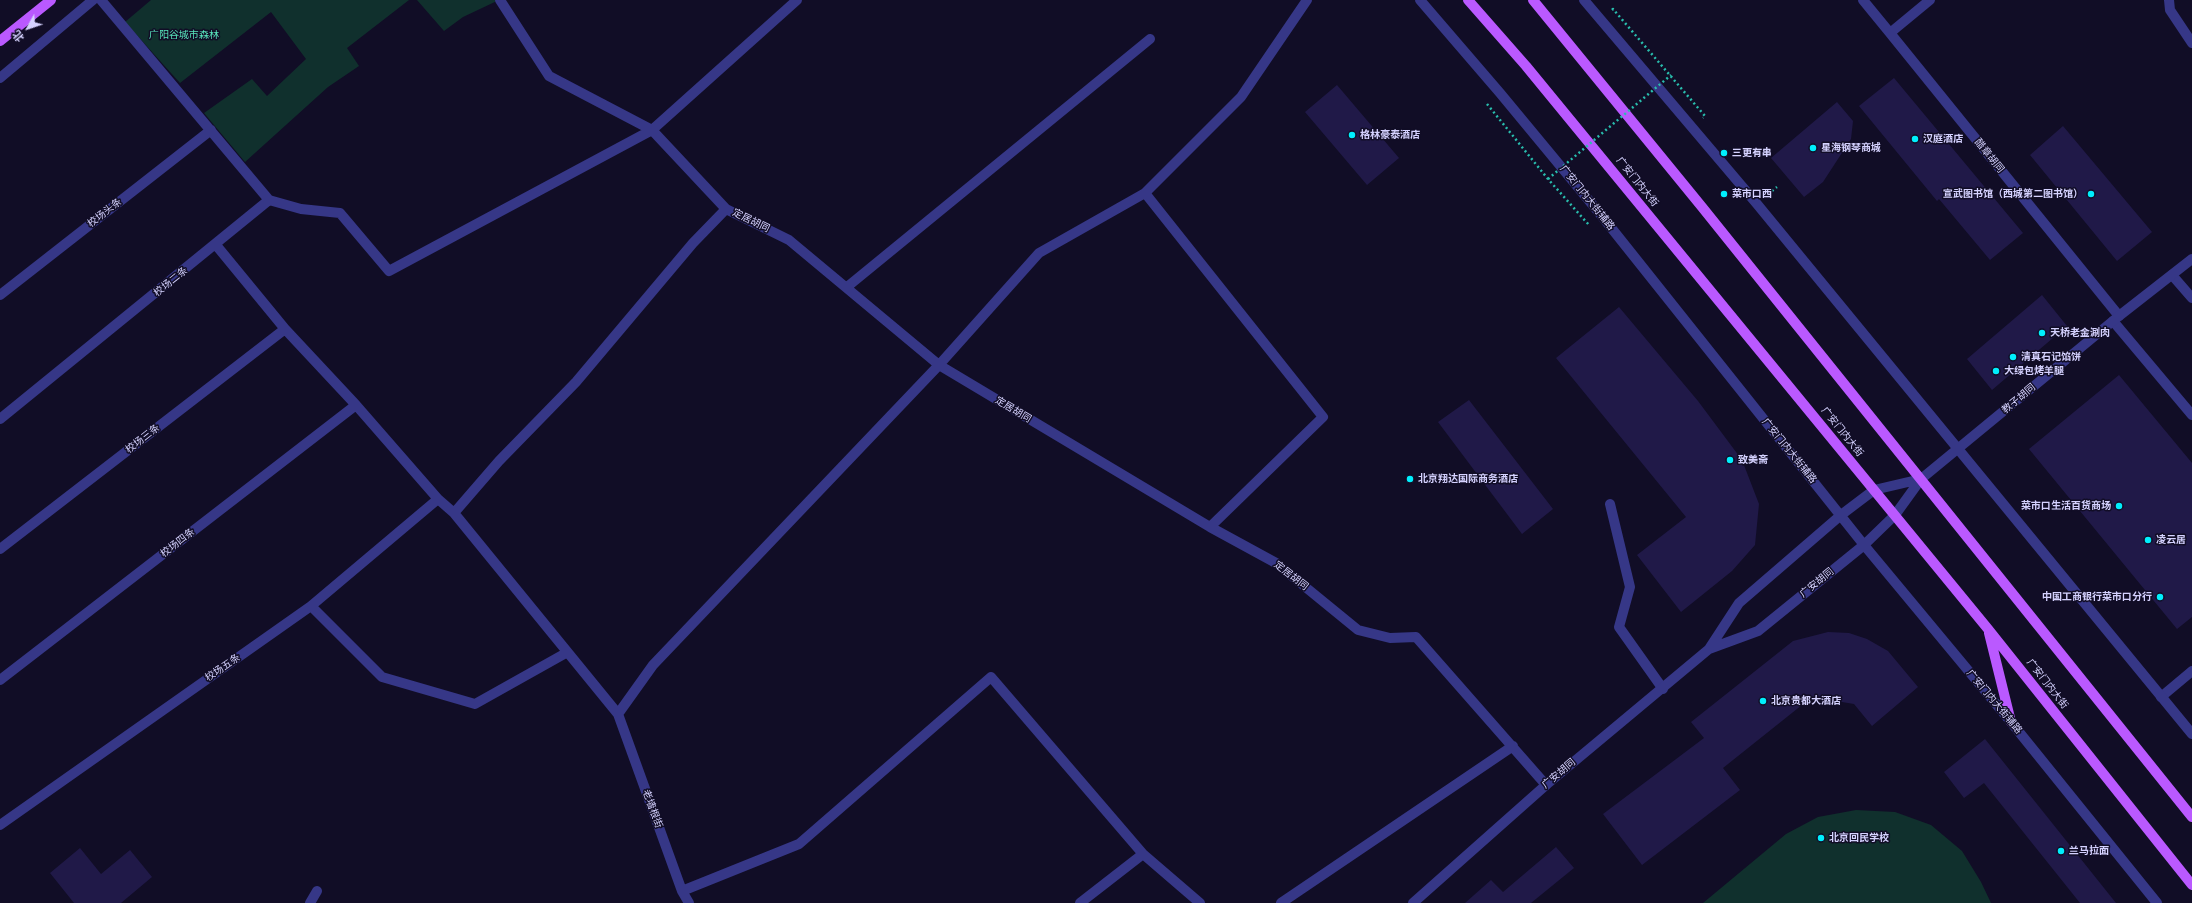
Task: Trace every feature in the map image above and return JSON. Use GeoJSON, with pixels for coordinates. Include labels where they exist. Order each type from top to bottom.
{"type":"FeatureCollection","features":[{"type":"Feature","properties":{"kind":"main road"},"geometry":{"type":"LineString","coordinates":[[0,41],[51,0]]}},
{"type":"Feature","properties":{"kind":"main road","name":"广安门内大街"},"geometry":{"type":"LineString","coordinates":[[1468,0],[1526,66],[1895,515],[2192,885]]}},
{"type":"Feature","properties":{"kind":"main road"},"geometry":{"type":"LineString","coordinates":[[1533,0],[1921,479],[2192,817]]}},
{"type":"Feature","properties":{"kind":"main road"},"geometry":{"type":"LineString","coordinates":[[1988,629],[2011,722]]}},
{"type":"Feature","properties":{"kind":"street"},"geometry":{"type":"LineString","coordinates":[[0,78],[93,0]]}},
{"type":"Feature","properties":{"kind":"street"},"geometry":{"type":"LineString","coordinates":[[101,0],[269,200],[301,209],[340,214],[389,271],[652,130],[797,0]]}},
{"type":"Feature","properties":{"kind":"street","name":"定居胡同"},"geometry":{"type":"LineString","coordinates":[[500,0],[549,76],[652,130],[726,209],[789,240],[847,287],[939,366],[1210,527],[1276,563],[1358,630],[1390,638],[1416,637],[1546,785]]}},
{"type":"Feature","properties":{"kind":"street"},"geometry":{"type":"LineString","coordinates":[[216,245],[285,329],[356,405],[438,499],[454,513],[566,653],[618,714],[653,665],[939,366],[1039,253],[1145,193],[1240,97],[1307,0]]}},
{"type":"Feature","properties":{"kind":"street","name":"广安门内大街辅路"},"geometry":{"type":"LineString","coordinates":[[1420,0],[1500,93],[1601,215],[1864,545],[2011,722],[2157,903]]}},
{"type":"Feature","properties":{"kind":"street"},"geometry":{"type":"LineString","coordinates":[[1584,0],[1762,210],[1957,450],[2192,734]]}},
{"type":"Feature","properties":{"kind":"street","name":"醋章胡同"},"geometry":{"type":"LineString","coordinates":[[1863,0],[2192,415]]}},
{"type":"Feature","properties":{"kind":"street"},"geometry":{"type":"LineString","coordinates":[[1890,33],[1930,0]]}},
{"type":"Feature","properties":{"kind":"street"},"geometry":{"type":"LineString","coordinates":[[2169,0],[2170,10],[2192,42]]}},
{"type":"Feature","properties":{"kind":"street"},"geometry":{"type":"LineString","coordinates":[[847,287],[1150,39]]}},
{"type":"Feature","properties":{"kind":"street","name":"校场头条"},"geometry":{"type":"LineString","coordinates":[[0,295],[211,130]]}},
{"type":"Feature","properties":{"kind":"street"},"geometry":{"type":"LineString","coordinates":[[1145,193],[1323,417],[1210,527]]}},
{"type":"Feature","properties":{"kind":"street","name":"校场二条"},"geometry":{"type":"LineString","coordinates":[[0,419],[216,245],[269,200]]}},
{"type":"Feature","properties":{"kind":"street"},"geometry":{"type":"LineString","coordinates":[[454,513],[499,461],[576,382],[693,243],[726,209]]}},
{"type":"Feature","properties":{"kind":"street","name":"教子胡同"},"geometry":{"type":"LineString","coordinates":[[1921,479],[2116,318],[2192,259]]}},
{"type":"Feature","properties":{"kind":"street"},"geometry":{"type":"LineString","coordinates":[[2172,275],[2192,298]]}},
{"type":"Feature","properties":{"kind":"street","name":"校场三条"},"geometry":{"type":"LineString","coordinates":[[0,549],[285,329]]}},
{"type":"Feature","properties":{"kind":"street","name":"校场四条"},"geometry":{"type":"LineString","coordinates":[[0,680],[356,405]]}},
{"type":"Feature","properties":{"kind":"street"},"geometry":{"type":"LineString","coordinates":[[1874,490],[1921,479]]}},
{"type":"Feature","properties":{"kind":"street","name":"广安胡同"},"geometry":{"type":"LineString","coordinates":[[1709,649],[1758,631],[1864,545],[1895,515],[1921,479]]}},
{"type":"Feature","properties":{"kind":"street","name":"广安胡同"},"geometry":{"type":"LineString","coordinates":[[1413,903],[1546,785],[1663,689],[1709,649],[1739,603],[1841,515],[1874,490]]}},
{"type":"Feature","properties":{"kind":"street","name":"校场五条"},"geometry":{"type":"LineString","coordinates":[[0,825],[311,606],[438,499]]}},
{"type":"Feature","properties":{"kind":"street"},"geometry":{"type":"LineString","coordinates":[[1610,504],[1630,587],[1619,626],[1663,689]]}},
{"type":"Feature","properties":{"kind":"street"},"geometry":{"type":"LineString","coordinates":[[311,606],[382,677],[475,704],[566,653]]}},
{"type":"Feature","properties":{"kind":"street"},"geometry":{"type":"LineString","coordinates":[[2162,697],[2192,671]]}},
{"type":"Feature","properties":{"kind":"street"},"geometry":{"type":"LineString","coordinates":[[682,891],[799,844],[991,678],[1143,854],[1200,903]]}},
{"type":"Feature","properties":{"kind":"street","name":"老墙根街"},"geometry":{"type":"LineString","coordinates":[[618,714],[682,891],[689,903]]}},
{"type":"Feature","properties":{"kind":"street"},"geometry":{"type":"LineString","coordinates":[[1281,903],[1513,746]]}},
{"type":"Feature","properties":{"kind":"street"},"geometry":{"type":"LineString","coordinates":[[1080,903],[1143,854]]}},
{"type":"Feature","properties":{"kind":"street"},"geometry":{"type":"LineString","coordinates":[[310,903],[317,891]]}},
{"type":"Feature","properties":{"kind":"path"},"geometry":{"type":"LineString","coordinates":[[1613,9],[1705,116]]}},
{"type":"Feature","properties":{"kind":"path"},"geometry":{"type":"LineString","coordinates":[[1548,179],[1671,75]]}},
{"type":"Feature","properties":{"kind":"path"},"geometry":{"type":"LineString","coordinates":[[1487,104],[1548,179],[1589,225]]}},
{"type":"Feature","properties":{"kind":"green space","name":"广阳谷城市森林"},"geometry":{"type":"Polygon","coordinates":[[[151,0],[409,0],[347,48],[359,66],[328,87],[245,162],[204,113],[252,79],[267,96],[306,59],[271,12],[180,83],[125,22],[151,0]]]}},
{"type":"Feature","properties":{"kind":"green space"},"geometry":{"type":"Polygon","coordinates":[[[417,0],[499,0],[463,17],[444,31],[417,0]]]}},
{"type":"Feature","properties":{"kind":"green space","name":"北京回民学校"},"geometry":{"type":"Polygon","coordinates":[[[1856,810],[1895,812],[1931,825],[1962,851],[1981,882],[1991,903],[1703,903],[1786,834],[1818,817],[1856,810]]]}},
{"type":"Feature","properties":{"kind":"building","name":"汉庭酒店"},"geometry":{"type":"Polygon","coordinates":[[[1894,78],[2023,233],[1990,260],[1939,199],[1937,201],[1859,106],[1894,78]]]}},
{"type":"Feature","properties":{"kind":"building","name":"格林豪泰酒店"},"geometry":{"type":"Polygon","coordinates":[[[1337,85],[1399,158],[1367,185],[1305,112],[1337,85]]]}},
{"type":"Feature","properties":{"kind":"building","name":"星海钢琴商城"},"geometry":{"type":"Polygon","coordinates":[[[1837,102],[1853,121],[1851,139],[1823,182],[1804,197],[1771,158],[1837,102]]]}},
{"type":"Feature","properties":{"kind":"building","name":"宣武图书馆（西城第二图书馆）"},"geometry":{"type":"Polygon","coordinates":[[[2063,126],[2152,232],[2117,261],[2030,155],[2063,126]]]}},
{"type":"Feature","properties":{"kind":"building"},"geometry":{"type":"Polygon","coordinates":[[[2042,295],[2067,326],[1992,390],[1967,359],[2042,295]]]}},
{"type":"Feature","properties":{"kind":"building"},"geometry":{"type":"Polygon","coordinates":[[[1619,307],[1698,401],[1742,460],[1759,504],[1755,545],[1732,571],[1681,612],[1637,555],[1686,517],[1556,358],[1619,307]]]}},
{"type":"Feature","properties":{"kind":"building","name":"凌云居"},"geometry":{"type":"Polygon","coordinates":[[[2119,375],[2192,463],[2192,617],[2177,629],[2029,449],[2119,375]]]}},
{"type":"Feature","properties":{"kind":"building"},"geometry":{"type":"Polygon","coordinates":[[[1469,400],[1553,509],[1522,534],[1438,422],[1469,400]]]}},
{"type":"Feature","properties":{"kind":"building","name":"北京贵都大酒店"},"geometry":{"type":"Polygon","coordinates":[[[1828,632],[1849,633],[1867,639],[1888,651],[1918,687],[1872,726],[1854,704],[1812,697],[1723,768],[1740,790],[1642,865],[1603,814],[1704,738],[1691,722],[1793,641],[1828,632]]]}},
{"type":"Feature","properties":{"kind":"building"},"geometry":{"type":"Polygon","coordinates":[[[1985,739],[2116,903],[2080,903],[1984,783],[1964,798],[1944,772],[1985,739]]]}},
{"type":"Feature","properties":{"kind":"building"},"geometry":{"type":"Polygon","coordinates":[[[1556,847],[1574,868],[1531,903],[1465,903],[1491,880],[1503,892],[1556,847]]]}},
{"type":"Feature","properties":{"kind":"building"},"geometry":{"type":"Polygon","coordinates":[[[80,848],[101,874],[130,850],[152,877],[121,903],[74,903],[50,873],[80,848]]]}},
{"type":"Feature","properties":{"kind":"place","name":"格林豪泰酒店"},"geometry":{"type":"Point","coordinates":[1352,135]}},
{"type":"Feature","properties":{"kind":"place","name":"汉庭酒店"},"geometry":{"type":"Point","coordinates":[1915,139]}},
{"type":"Feature","properties":{"kind":"place","name":"星海钢琴商城"},"geometry":{"type":"Point","coordinates":[1813,148]}},
{"type":"Feature","properties":{"kind":"place","name":"三更有串"},"geometry":{"type":"Point","coordinates":[1724,153]}},
{"type":"Feature","properties":{"kind":"place","name":"菜市口西"},"geometry":{"type":"Point","coordinates":[1724,194]}},
{"type":"Feature","properties":{"kind":"place","name":"宣武图书馆（西城第二图书馆）"},"geometry":{"type":"Point","coordinates":[2091,194]}},
{"type":"Feature","properties":{"kind":"place","name":"天桥老金涮肉"},"geometry":{"type":"Point","coordinates":[2042,333]}},
{"type":"Feature","properties":{"kind":"place","name":"清真石记馅饼"},"geometry":{"type":"Point","coordinates":[2013,357]}},
{"type":"Feature","properties":{"kind":"place","name":"大绿包烤羊腿"},"geometry":{"type":"Point","coordinates":[1996,371]}},
{"type":"Feature","properties":{"kind":"place","name":"致美斋"},"geometry":{"type":"Point","coordinates":[1730,460]}},
{"type":"Feature","properties":{"kind":"place","name":"北京翔达国际商务酒店"},"geometry":{"type":"Point","coordinates":[1410,479]}},
{"type":"Feature","properties":{"kind":"place","name":"菜市口生活百货商场"},"geometry":{"type":"Point","coordinates":[2119,506]}},
{"type":"Feature","properties":{"kind":"place","name":"凌云居"},"geometry":{"type":"Point","coordinates":[2148,540]}},
{"type":"Feature","properties":{"kind":"place","name":"中国工商银行菜市口分行"},"geometry":{"type":"Point","coordinates":[2160,597]}},
{"type":"Feature","properties":{"kind":"place","name":"北京贵都大酒店"},"geometry":{"type":"Point","coordinates":[1763,701]}},
{"type":"Feature","properties":{"kind":"place","name":"北京回民学校"},"geometry":{"type":"Point","coordinates":[1821,838]}},
{"type":"Feature","properties":{"kind":"place","name":"兰马拉面"},"geometry":{"type":"Point","coordinates":[2061,851]}}]}
